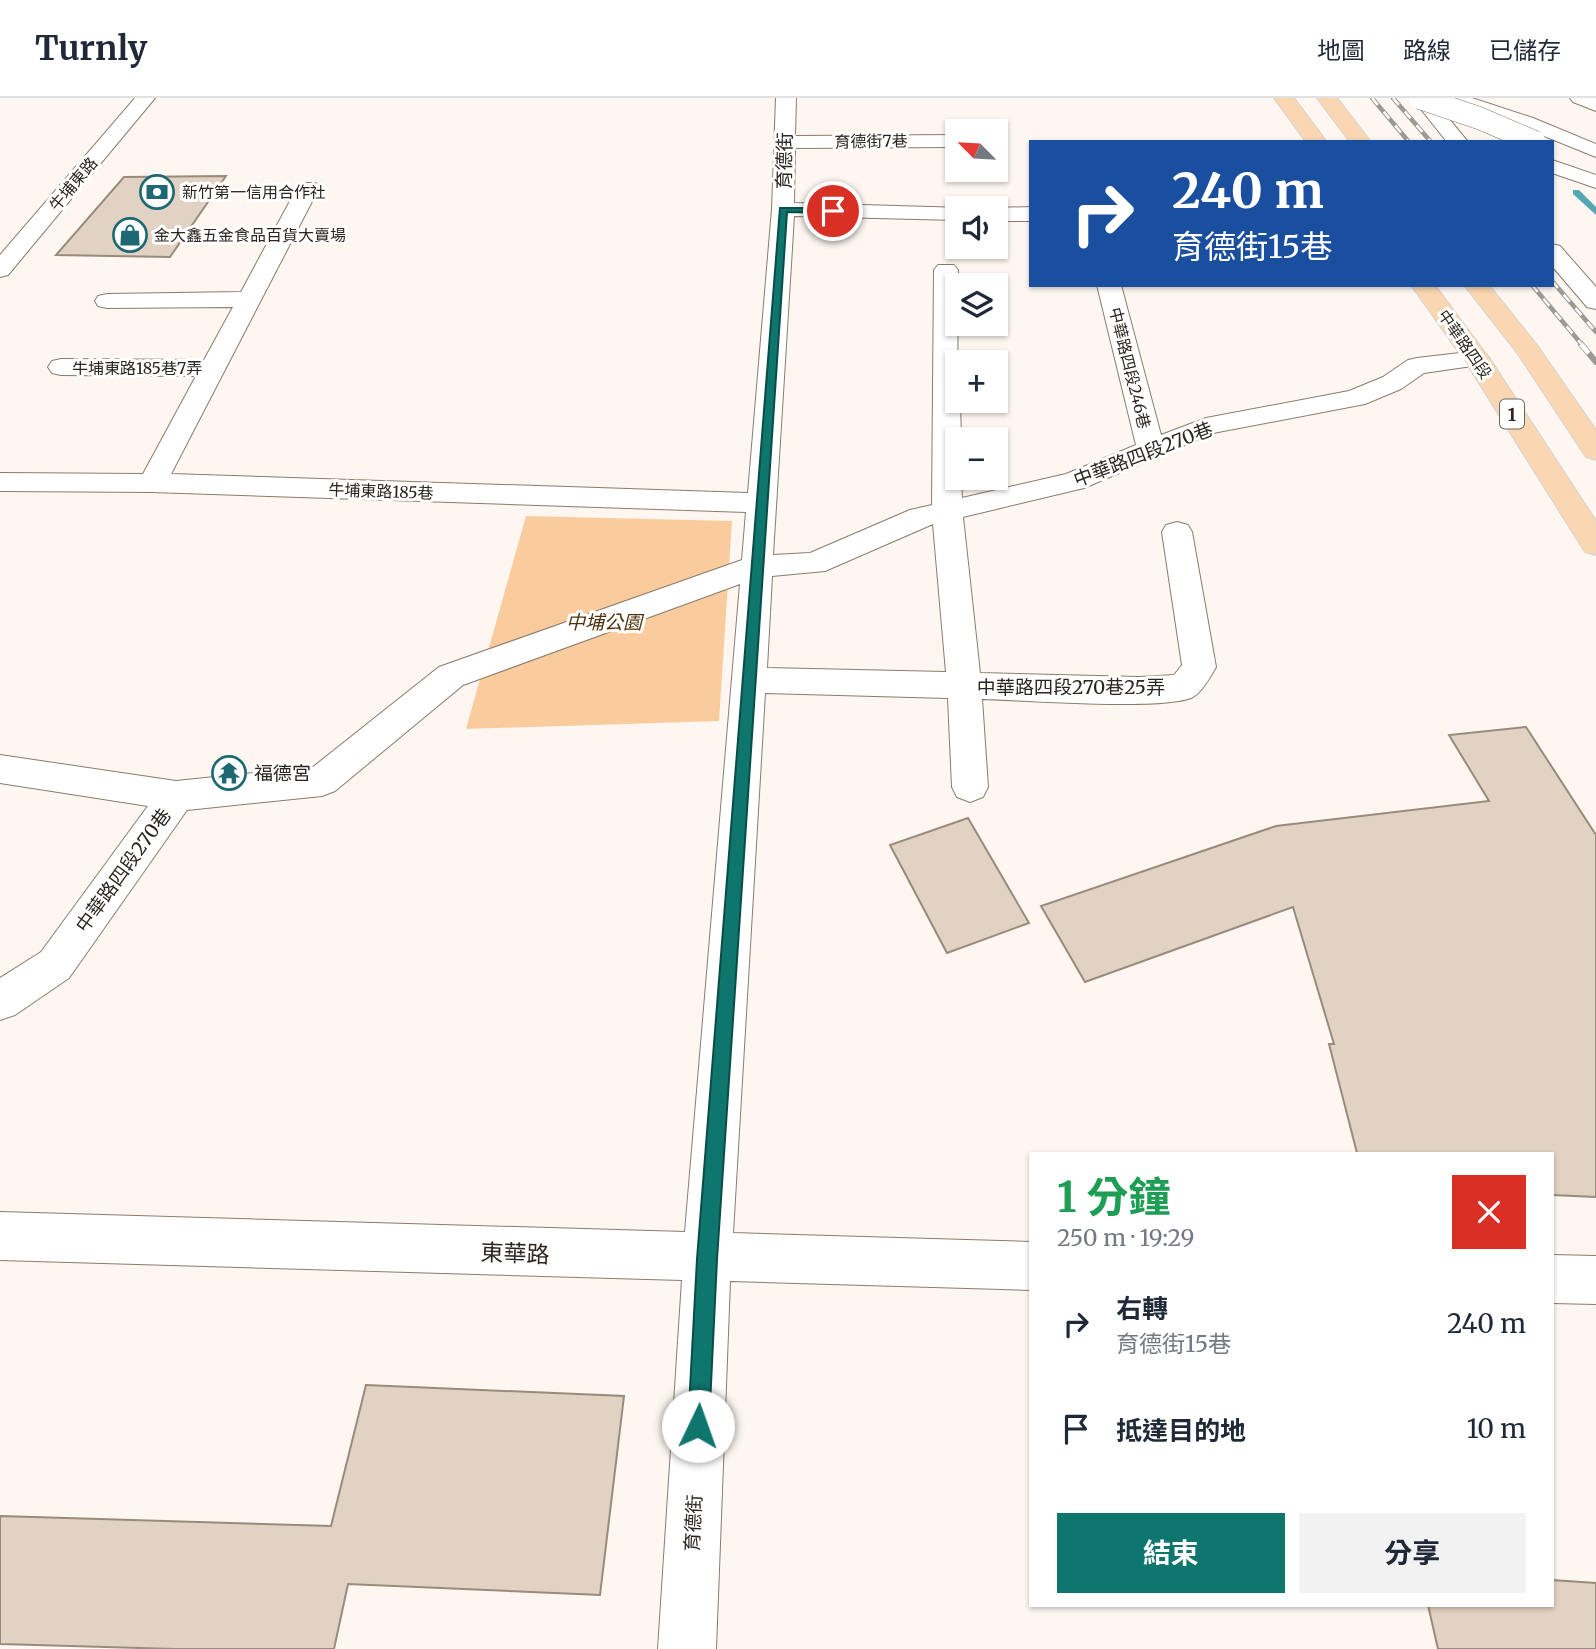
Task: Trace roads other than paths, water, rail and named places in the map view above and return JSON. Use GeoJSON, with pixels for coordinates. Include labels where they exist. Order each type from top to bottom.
{"type":"FeatureCollection","features":[{"type":"Feature","properties":{"kind":"main road"},"geometry":{"type":"LineString","coordinates":[[1284,98],[1316,140]]}},
{"type":"Feature","properties":{"kind":"main road"},"geometry":{"type":"LineString","coordinates":[[1327,98],[1359,140]]}},
{"type":"Feature","properties":{"kind":"main road","name":"中華路四段"},"geometry":{"type":"LineString","coordinates":[[1424,287],[1477,359],[1596,545]]}},
{"type":"Feature","properties":{"kind":"main road"},"geometry":{"type":"LineString","coordinates":[[1478,287],[1528,350],[1596,451]]}},
{"type":"Feature","properties":{"kind":"street","name":"牛埔東路"},"geometry":{"type":"LineString","coordinates":[[0,270],[145,98]]}},
{"type":"Feature","properties":{"kind":"street","name":"育德街"},"geometry":{"type":"LineString","coordinates":[[687,1649],[707,1259],[751,680],[783,209],[786,98]]}},
{"type":"Feature","properties":{"kind":"street"},"geometry":{"type":"LineString","coordinates":[[1421,98],[1451,134],[1476,140]]}},
{"type":"Feature","properties":{"kind":"street"},"geometry":{"type":"LineString","coordinates":[[1421,98],[1479,118],[1530,140]]}},
{"type":"Feature","properties":{"kind":"street"},"geometry":{"type":"LineString","coordinates":[[1452,98],[1526,122],[1596,152]]}},
{"type":"Feature","properties":{"kind":"street"},"geometry":{"type":"LineString","coordinates":[[1493,98],[1596,135]]}},
{"type":"Feature","properties":{"kind":"street"},"geometry":{"type":"LineString","coordinates":[[1576,107],[1596,105]]}},
{"type":"Feature","properties":{"kind":"street"},"geometry":{"type":"LineString","coordinates":[[1576,107],[1596,125]]}},
{"type":"Feature","properties":{"kind":"street","name":"育德街7巷"},"geometry":{"type":"LineString","coordinates":[[784,142],[945,141]]}},
{"type":"Feature","properties":{"kind":"street"},"geometry":{"type":"LineString","coordinates":[[1554,150],[1596,168]]}},
{"type":"Feature","properties":{"kind":"street"},"geometry":{"type":"LineString","coordinates":[[1554,167],[1596,182]]}},
{"type":"Feature","properties":{"kind":"street","name":"牛埔東路185巷7弄"},"geometry":{"type":"LineString","coordinates":[[152,483],[308,188]]}},
{"type":"Feature","properties":{"kind":"street"},"geometry":{"type":"LineString","coordinates":[[783,209],[945,213]]}},
{"type":"Feature","properties":{"kind":"street"},"geometry":{"type":"LineString","coordinates":[[1008,214],[1029,214]]}},
{"type":"Feature","properties":{"kind":"street"},"geometry":{"type":"LineString","coordinates":[[1554,253],[1596,302]]}},
{"type":"Feature","properties":{"kind":"street","name":"中華路四段270巷25弄"},"geometry":{"type":"LineString","coordinates":[[946,270],[947,510],[964,686],[970,787]]}},
{"type":"Feature","properties":{"kind":"street","name":"中華路四段246巷"},"geometry":{"type":"LineString","coordinates":[[1110,287],[1151,450]]}},
{"type":"Feature","properties":{"kind":"street"},"geometry":{"type":"LineString","coordinates":[[107,301],[249,299]]}},
{"type":"Feature","properties":{"kind":"street","name":"中華路四段270巷"},"geometry":{"type":"LineString","coordinates":[[0,1001],[55,965],[176,796],[322,781],[451,676],[758,566],[814,563],[921,517],[1074,481],[1206,426],[1356,398],[1392,383],[1417,366],[1477,359]]}},
{"type":"Feature","properties":{"kind":"street","name":"牛埔東路185巷7弄"},"geometry":{"type":"LineString","coordinates":[[61,367],[212,368]]}},
{"type":"Feature","properties":{"kind":"street","name":"牛埔東路185巷"},"geometry":{"type":"LineString","coordinates":[[0,482],[152,483],[763,503]]}},
{"type":"Feature","properties":{"kind":"street","name":"中華路四段270巷25弄"},"geometry":{"type":"LineString","coordinates":[[751,680],[1139,690],[1183,687],[1199,667],[1177,532]]}},
{"type":"Feature","properties":{"kind":"street"},"geometry":{"type":"LineString","coordinates":[[0,769],[176,796]]}},
{"type":"Feature","properties":{"kind":"street","name":"東華路"},"geometry":{"type":"LineString","coordinates":[[0,1236],[707,1259],[1029,1266]]}},
{"type":"Feature","properties":{"kind":"street"},"geometry":{"type":"LineString","coordinates":[[1554,1279],[1596,1280]]}},
{"type":"Feature","properties":{"kind":"waterway"},"geometry":{"type":"LineString","coordinates":[[1576,192],[1596,212]]}},
{"type":"Feature","properties":{"kind":"railway"},"geometry":{"type":"LineString","coordinates":[[1372,98],[1407,140]]}},
{"type":"Feature","properties":{"kind":"railway"},"geometry":{"type":"LineString","coordinates":[[1393,98],[1429,140]]}},
{"type":"Feature","properties":{"kind":"railway"},"geometry":{"type":"LineString","coordinates":[[1554,283],[1596,332]]}},
{"type":"Feature","properties":{"kind":"railway"},"geometry":{"type":"LineString","coordinates":[[1534,287],[1583,346]]}},
{"type":"Feature","properties":{"kind":"railway"},"geometry":{"type":"LineString","coordinates":[[1581,344],[1596,362]]}},
{"type":"Feature","properties":{"kind":"place","name":"新竹第一信用合作社"},"geometry":{"type":"Point","coordinates":[157,192]}},
{"type":"Feature","properties":{"kind":"place","name":"金大鑫五金食品百貨大賣場"},"geometry":{"type":"Point","coordinates":[130,235]}},
{"type":"Feature","properties":{"kind":"place","name":"福德宮"},"geometry":{"type":"Point","coordinates":[229,773]}},
{"type":"Feature","properties":{"kind":"park label","name":"中埔公園"},"geometry":{"type":"Point","coordinates":[604,622]}}]}
